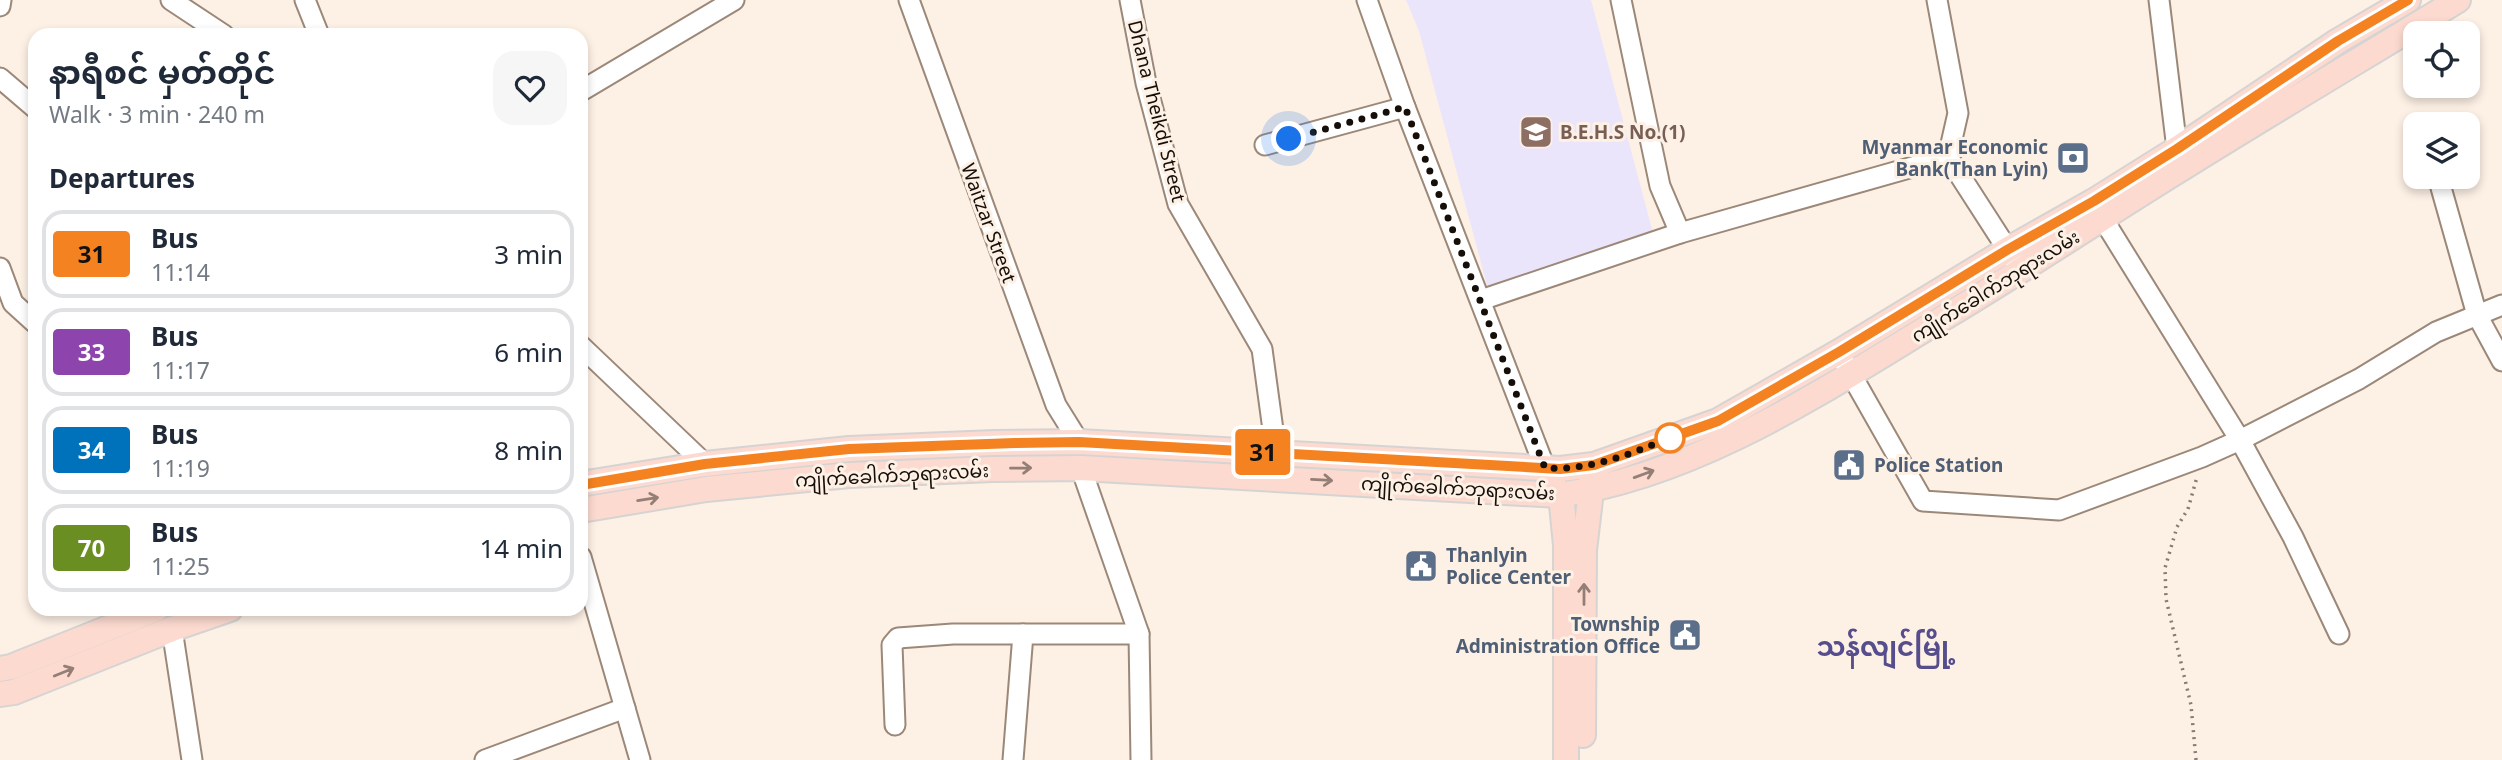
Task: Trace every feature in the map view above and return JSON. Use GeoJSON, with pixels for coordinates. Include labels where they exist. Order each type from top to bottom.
{"type":"FeatureCollection","features":[{"type":"Feature","properties":{"kind":"main road","name":"ကျိုက်ခေါက်ဘုရားလမ်း"},"geometry":{"type":"LineString","coordinates":[[588,483],[705,464],[849,449],[1079,442],[1560,469],[1594,465],[1718,421],[1839,352],[2007,250],[2094,201],[2338,41],[2408,0]]}},
{"type":"Feature","properties":{"kind":"main road","name":"ကျိုက်ခေါက်ဘုရားလမ်း"},"geometry":{"type":"LineString","coordinates":[[588,509],[706,489],[849,475],[1081,468],[1559,495],[1591,490],[1724,445],[2021,271],[2185,166],[2458,0]]}},
{"type":"Feature","properties":{"kind":"main road"},"geometry":{"type":"LineString","coordinates":[[1583,760],[1584,550],[1594,465]]}},
{"type":"Feature","properties":{"kind":"main road"},"geometry":{"type":"LineString","coordinates":[[1545,468],[1563,505],[1566,545],[1566,760]]}},
{"type":"Feature","properties":{"kind":"main road"},"geometry":{"type":"LineString","coordinates":[[0,669],[138,616]]}},
{"type":"Feature","properties":{"kind":"main road"},"geometry":{"type":"LineString","coordinates":[[0,694],[14,692],[210,616]]}},
{"type":"Feature","properties":{"kind":"street"},"geometry":{"type":"LineString","coordinates":[[0,6],[1,0]]}},
{"type":"Feature","properties":{"kind":"street"},"geometry":{"type":"LineString","coordinates":[[171,0],[214,28]]}},
{"type":"Feature","properties":{"kind":"street"},"geometry":{"type":"LineString","coordinates":[[305,0],[316,28]]}},
{"type":"Feature","properties":{"kind":"street","name":"Waitzar Street"},"geometry":{"type":"LineString","coordinates":[[909,0],[1056,405],[1079,442]]}},
{"type":"Feature","properties":{"kind":"street","name":"Dhana Theikdi Street"},"geometry":{"type":"LineString","coordinates":[[1130,0],[1146,83],[1178,204],[1262,349],[1276,452]]}},
{"type":"Feature","properties":{"kind":"street"},"geometry":{"type":"LineString","coordinates":[[1367,0],[1405,107],[1545,468]]}},
{"type":"Feature","properties":{"kind":"street"},"geometry":{"type":"LineString","coordinates":[[1621,0],[1660,186],[1680,233]]}},
{"type":"Feature","properties":{"kind":"street"},"geometry":{"type":"LineString","coordinates":[[1937,0],[1958,113],[1948,157],[2021,271]]}},
{"type":"Feature","properties":{"kind":"street"},"geometry":{"type":"LineString","coordinates":[[2159,0],[2177,149]]}},
{"type":"Feature","properties":{"kind":"street"},"geometry":{"type":"LineString","coordinates":[[588,86],[726,2]]}},
{"type":"Feature","properties":{"kind":"street"},"geometry":{"type":"LineString","coordinates":[[0,78],[28,102]]}},
{"type":"Feature","properties":{"kind":"street"},"geometry":{"type":"LineString","coordinates":[[1265,145],[1405,107]]}},
{"type":"Feature","properties":{"kind":"street"},"geometry":{"type":"LineString","coordinates":[[1481,300],[1680,233],[1948,157]]}},
{"type":"Feature","properties":{"kind":"street"},"geometry":{"type":"LineString","coordinates":[[2441,189],[2477,315],[2502,361]]}},
{"type":"Feature","properties":{"kind":"street"},"geometry":{"type":"LineString","coordinates":[[2103,219],[2240,440],[2293,537],[2339,634]]}},
{"type":"Feature","properties":{"kind":"street"},"geometry":{"type":"LineString","coordinates":[[0,268],[13,303],[28,317]]}},
{"type":"Feature","properties":{"kind":"street"},"geometry":{"type":"LineString","coordinates":[[1839,352],[1923,501],[2059,510],[2202,457],[2240,440],[2359,379],[2436,332],[2502,305]]}},
{"type":"Feature","properties":{"kind":"street"},"geometry":{"type":"LineString","coordinates":[[588,353],[705,464]]}},
{"type":"Feature","properties":{"kind":"street"},"geometry":{"type":"LineString","coordinates":[[1081,468],[1139,634],[1142,760]]}},
{"type":"Feature","properties":{"kind":"street"},"geometry":{"type":"LineString","coordinates":[[588,580],[640,760]]}},
{"type":"Feature","properties":{"kind":"street"},"geometry":{"type":"LineString","coordinates":[[172,629],[192,760]]}},
{"type":"Feature","properties":{"kind":"street"},"geometry":{"type":"LineString","coordinates":[[895,725],[892,646],[898,638],[953,634],[1139,634]]}},
{"type":"Feature","properties":{"kind":"street"},"geometry":{"type":"LineString","coordinates":[[1013,760],[1023,634]]}},
{"type":"Feature","properties":{"kind":"street"},"geometry":{"type":"LineString","coordinates":[[485,760],[625,708]]}},
{"type":"Feature","properties":{"kind":"path"},"geometry":{"type":"LineString","coordinates":[[2196,760],[2191,705],[2166,599],[2165,568],[2177,527],[2188,509],[2202,457]]}},
{"type":"Feature","properties":{"kind":"shaded area","name":"B.E.H.S No.(1)"},"geometry":{"type":"Polygon","coordinates":[[[1406,0],[1591,0],[1653,233],[1488,289],[1419,31],[1406,0]]]}},
{"type":"Feature","properties":{"kind":"bus line","name":"31"},"geometry":{"type":"LineString","coordinates":[[588,484],[705,464],[849,449],[994,443],[1079,442],[1560,469],[1594,465],[1718,421],[1839,352],[2007,250],[2094,201],[2338,41],[2408,0]]}},
{"type":"Feature","properties":{"kind":"place","name":"B.E.H.S No.(1)"},"geometry":{"type":"Point","coordinates":[1536,132]}},
{"type":"Feature","properties":{"kind":"place","name":"Myanmar Economic Bank(Than Lyin)"},"geometry":{"type":"Point","coordinates":[2073,158]}},
{"type":"Feature","properties":{"kind":"place","name":"Police Station"},"geometry":{"type":"Point","coordinates":[1849,465]}},
{"type":"Feature","properties":{"kind":"place","name":"Thanlyin Police Center"},"geometry":{"type":"Point","coordinates":[1421,566]}},
{"type":"Feature","properties":{"kind":"place","name":"Township Administration Office"},"geometry":{"type":"Point","coordinates":[1685,635]}},
{"type":"Feature","properties":{"kind":"district","name":"သန်လျင်မြို့"},"geometry":{"type":"Point","coordinates":[1886,646]}},
{"type":"Feature","properties":{"kind":"route"},"geometry":{"type":"LineString","coordinates":[[1289,139],[1405,107],[1545,468],[1594,465],[1670,438]]}}]}
